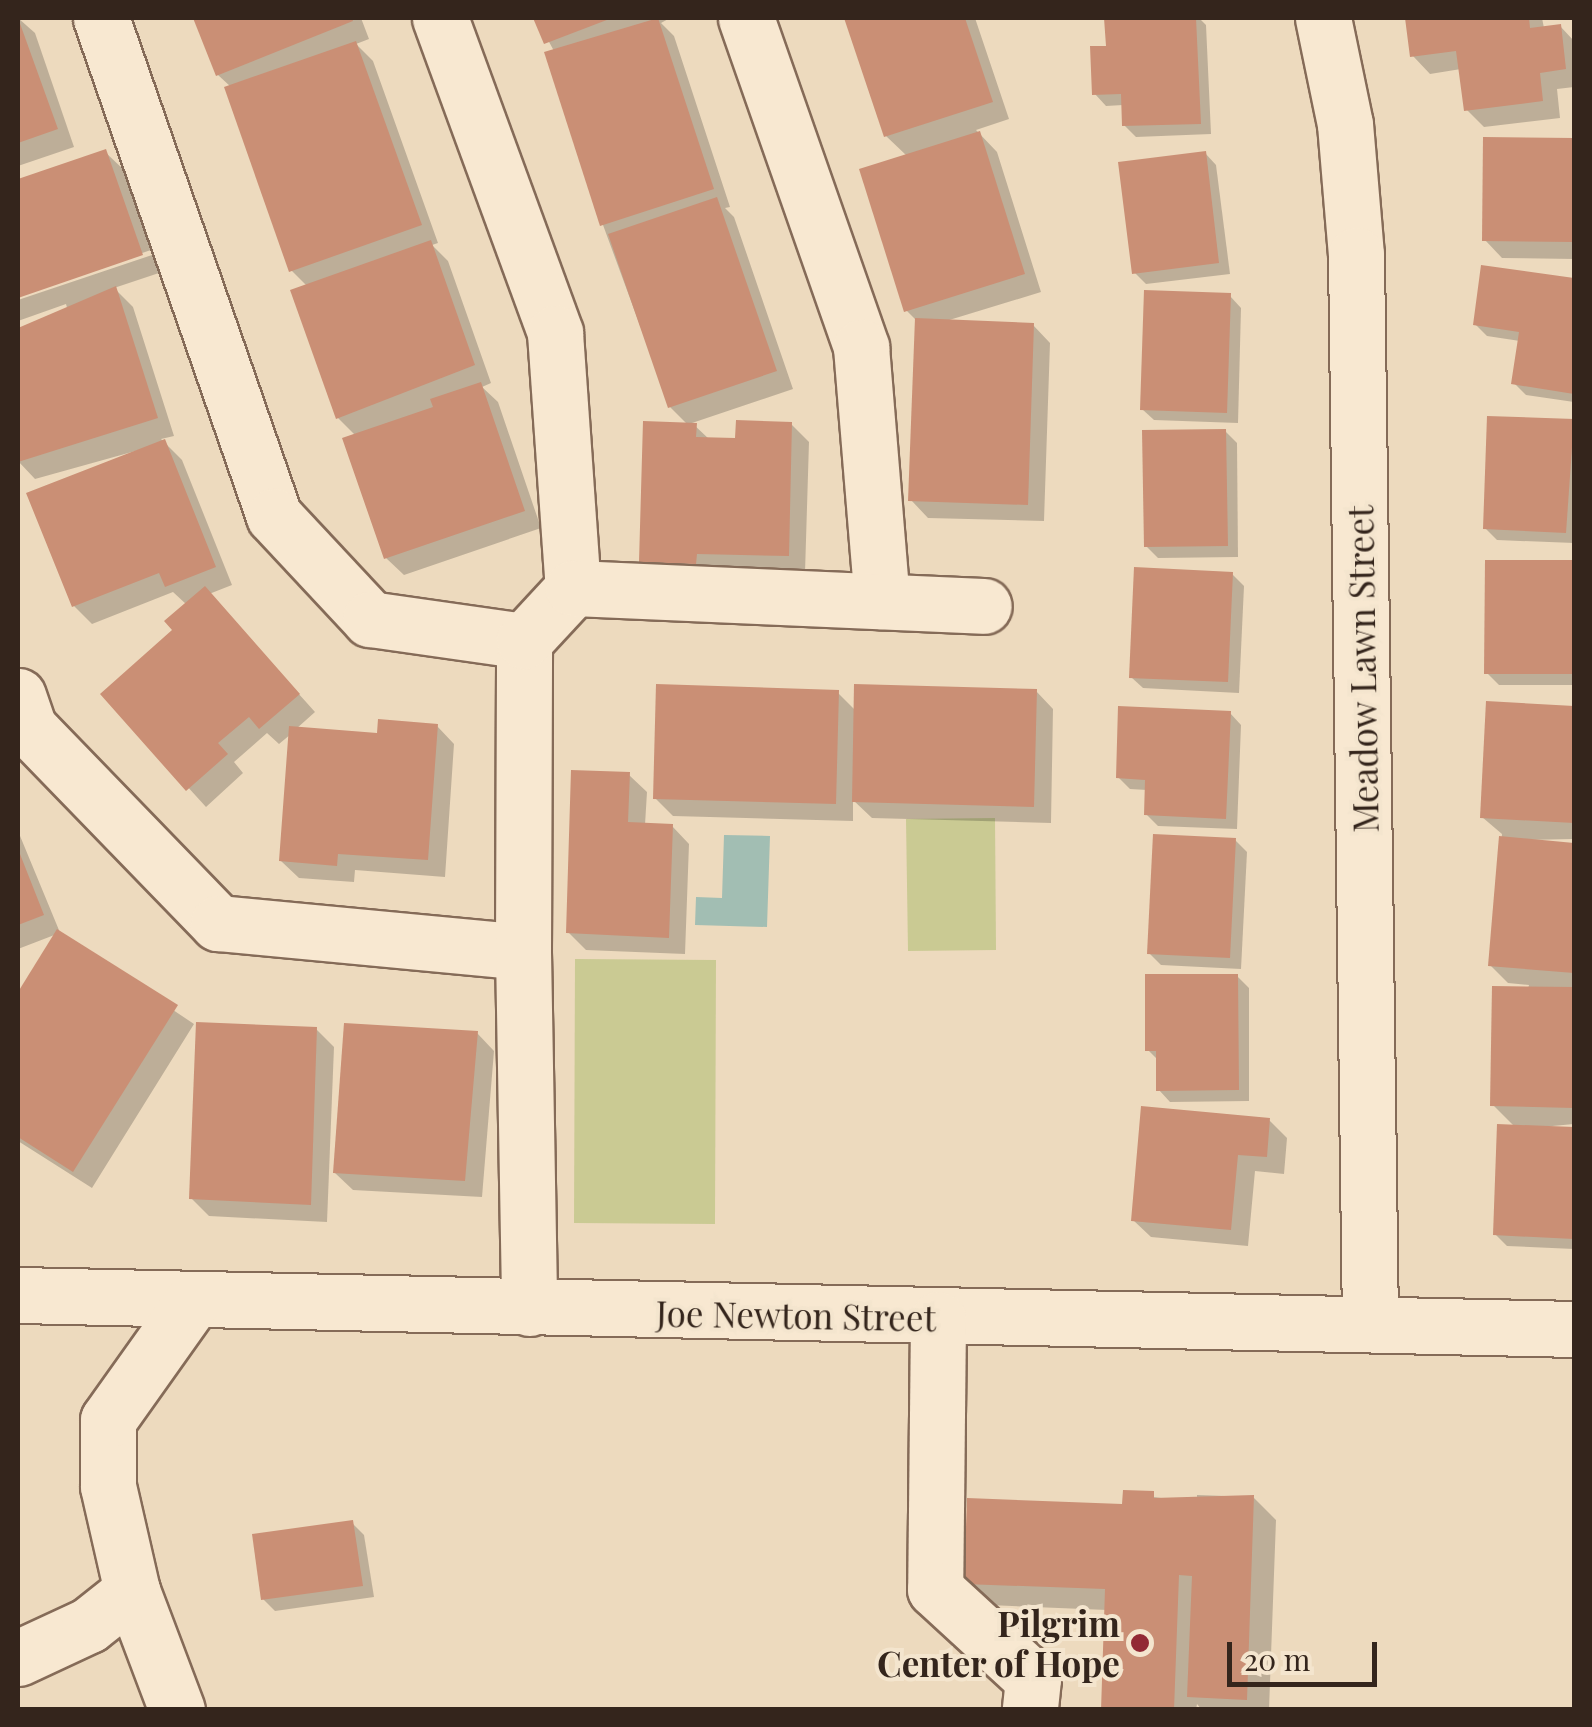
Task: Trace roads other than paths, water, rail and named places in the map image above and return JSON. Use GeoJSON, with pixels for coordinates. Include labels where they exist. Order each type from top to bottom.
{"type":"FeatureCollection","features":[{"type":"Feature","properties":{"kind":"street"},"geometry":{"type":"LineString","coordinates":[[101,18],[274,516],[370,619],[524,641]]}},
{"type":"Feature","properties":{"kind":"street"},"geometry":{"type":"LineString","coordinates":[[440,18],[555,332],[573,588],[524,641],[522,952],[529,1308]]}},
{"type":"Feature","properties":{"kind":"street"},"geometry":{"type":"LineString","coordinates":[[746,18],[861,347],[882,601]]}},
{"type":"Feature","properties":{"kind":"street","name":"Meadow Lawn Street"},"geometry":{"type":"LineString","coordinates":[[1323,18],[1345,124],[1356,254],[1370,1324]]}},
{"type":"Feature","properties":{"kind":"street"},"geometry":{"type":"LineString","coordinates":[[573,588],[984,606]]}},
{"type":"Feature","properties":{"kind":"street"},"geometry":{"type":"LineString","coordinates":[[18,696],[29,728],[218,922],[522,952]]}},
{"type":"Feature","properties":{"kind":"street","name":"Joe Newton Street"},"geometry":{"type":"LineString","coordinates":[[18,1295],[1574,1329]]}},
{"type":"Feature","properties":{"kind":"street"},"geometry":{"type":"LineString","coordinates":[[177,1710],[132,1591],[108,1486],[108,1420],[194,1299]]}},
{"type":"Feature","properties":{"kind":"street"},"geometry":{"type":"LineString","coordinates":[[938,1318],[935,1589],[1033,1678],[1030,1710]]}},
{"type":"Feature","properties":{"kind":"street"},"geometry":{"type":"LineString","coordinates":[[18,1658],[89,1624],[132,1591]]}},
{"type":"Feature","properties":{"kind":"place","name":"Pilgrim Center of Hope"},"geometry":{"type":"Point","coordinates":[1140,1643]}}]}
